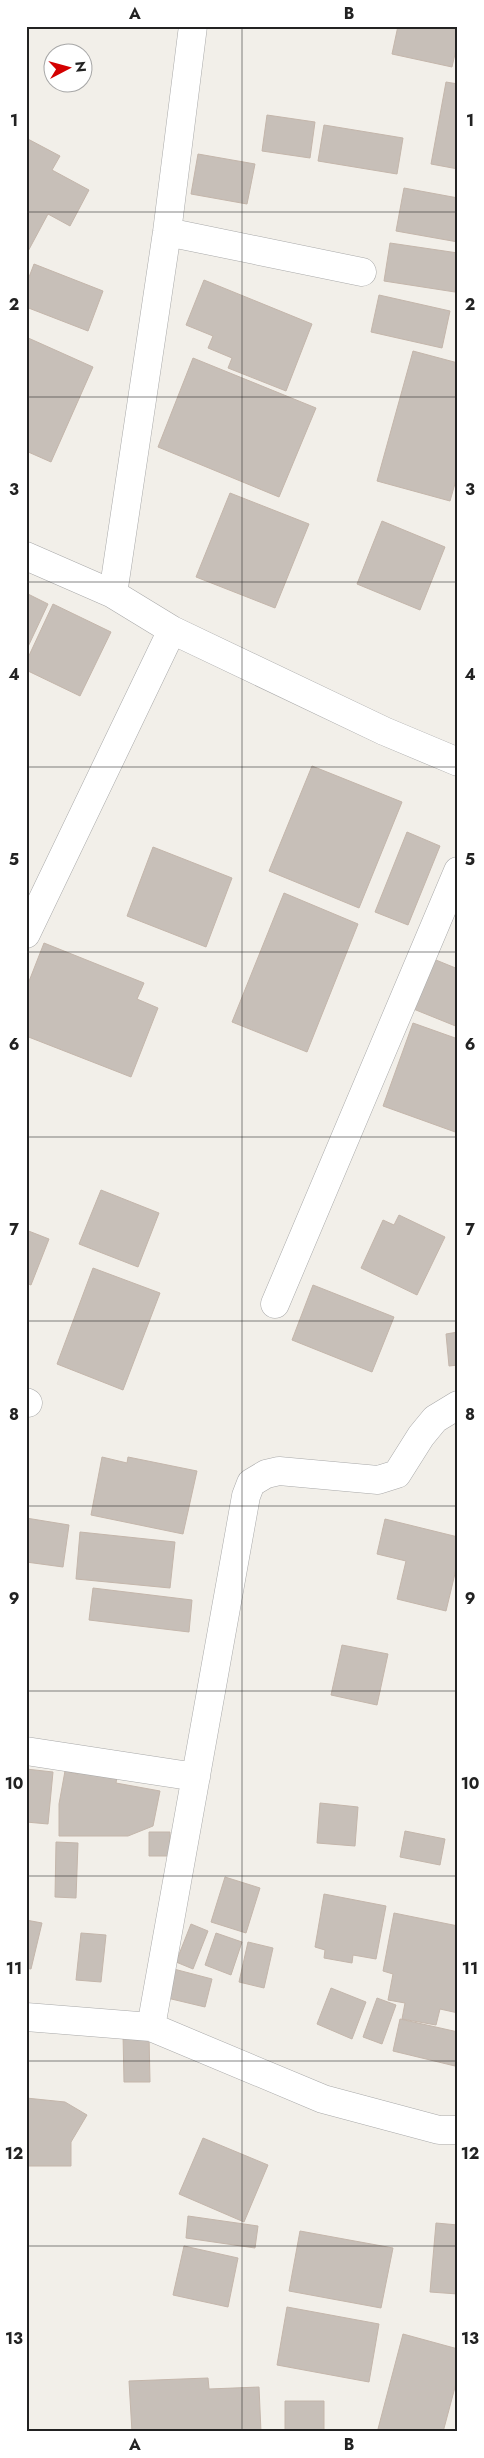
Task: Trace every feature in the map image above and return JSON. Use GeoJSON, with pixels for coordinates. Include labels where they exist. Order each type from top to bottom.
{"type":"FeatureCollection","features":[{"type":"Feature","properties":{"kind":"street"},"geometry":{"type":"LineString","coordinates":[[114,594],[167,232],[193,26]]}},
{"type":"Feature","properties":{"kind":"street"},"geometry":{"type":"LineString","coordinates":[[167,232],[362,272]]}},
{"type":"Feature","properties":{"kind":"street"},"geometry":{"type":"LineString","coordinates":[[26,556],[114,594],[172,630],[384,731],[456,758]]}},
{"type":"Feature","properties":{"kind":"street"},"geometry":{"type":"LineString","coordinates":[[26,934],[172,630]]}},
{"type":"Feature","properties":{"kind":"street"},"geometry":{"type":"LineString","coordinates":[[275,1304],[458,871]]}},
{"type":"Feature","properties":{"kind":"street"},"geometry":{"type":"LineString","coordinates":[[151,2027],[246,1496],[251,1483],[266,1474],[279,1471],[378,1480],[389,1478],[397,1474],[421,1436],[435,1419],[458,1404]]}},
{"type":"Feature","properties":{"kind":"street"},"geometry":{"type":"LineString","coordinates":[[26,1751],[196,1777]]}},
{"type":"Feature","properties":{"kind":"street"},"geometry":{"type":"LineString","coordinates":[[26,2017],[151,2027],[323,2099],[439,2130],[458,2130]]}},
{"type":"Feature","properties":{"kind":"building"},"geometry":{"type":"Polygon","coordinates":[[[398,26],[458,26],[458,41],[452,67],[392,54],[398,26]]]}},
{"type":"Feature","properties":{"kind":"building"},"geometry":{"type":"Polygon","coordinates":[[[446,82],[458,84],[458,169],[431,164],[446,82]]]}},
{"type":"Feature","properties":{"kind":"building"},"geometry":{"type":"Polygon","coordinates":[[[267,115],[315,122],[310,158],[262,151],[267,115]]]}},
{"type":"Feature","properties":{"kind":"building"},"geometry":{"type":"Polygon","coordinates":[[[324,125],[403,138],[397,174],[318,161],[324,125]]]}},
{"type":"Feature","properties":{"kind":"building"},"geometry":{"type":"Polygon","coordinates":[[[26,138],[60,156],[52,170],[89,190],[70,226],[48,214],[26,255],[26,138]]]}},
{"type":"Feature","properties":{"kind":"building"},"geometry":{"type":"Polygon","coordinates":[[[198,154],[255,164],[247,204],[191,194],[198,154]]]}},
{"type":"Feature","properties":{"kind":"building"},"geometry":{"type":"Polygon","coordinates":[[[404,188],[458,198],[458,242],[396,231],[404,188]]]}},
{"type":"Feature","properties":{"kind":"building"},"geometry":{"type":"Polygon","coordinates":[[[390,243],[458,253],[455,292],[384,281],[390,243]]]}},
{"type":"Feature","properties":{"kind":"building"},"geometry":{"type":"Polygon","coordinates":[[[34,264],[103,291],[88,331],[26,307],[26,285],[34,264]]]}},
{"type":"Feature","properties":{"kind":"building"},"geometry":{"type":"Polygon","coordinates":[[[204,280],[312,324],[286,391],[228,368],[232,358],[208,348],[213,336],[186,325],[204,280]]]}},
{"type":"Feature","properties":{"kind":"building"},"geometry":{"type":"Polygon","coordinates":[[[379,295],[450,311],[442,348],[371,332],[379,295]]]}},
{"type":"Feature","properties":{"kind":"building"},"geometry":{"type":"Polygon","coordinates":[[[26,337],[93,367],[51,462],[26,451],[26,337]]]}},
{"type":"Feature","properties":{"kind":"building"},"geometry":{"type":"Polygon","coordinates":[[[413,351],[458,363],[458,473],[450,501],[377,481],[413,351]]]}},
{"type":"Feature","properties":{"kind":"building"},"geometry":{"type":"Polygon","coordinates":[[[193,358],[316,408],[279,497],[158,447],[193,358]]]}},
{"type":"Feature","properties":{"kind":"building"},"geometry":{"type":"Polygon","coordinates":[[[230,493],[309,524],[275,608],[196,577],[230,493]]]}},
{"type":"Feature","properties":{"kind":"building"},"geometry":{"type":"Polygon","coordinates":[[[382,521],[445,547],[420,610],[357,584],[382,521]]]}},
{"type":"Feature","properties":{"kind":"building"},"geometry":{"type":"Polygon","coordinates":[[[26,593],[48,604],[26,651],[26,593]]]}},
{"type":"Feature","properties":{"kind":"building"},"geometry":{"type":"Polygon","coordinates":[[[53,604],[111,632],[80,696],[26,670],[26,662],[53,604]]]}},
{"type":"Feature","properties":{"kind":"building"},"geometry":{"type":"Polygon","coordinates":[[[312,766],[402,802],[359,908],[269,871],[312,766]]]}},
{"type":"Feature","properties":{"kind":"building"},"geometry":{"type":"Polygon","coordinates":[[[407,832],[440,846],[408,925],[375,912],[407,832]]]}},
{"type":"Feature","properties":{"kind":"building"},"geometry":{"type":"Polygon","coordinates":[[[153,847],[232,878],[206,947],[127,916],[153,847]]]}},
{"type":"Feature","properties":{"kind":"building"},"geometry":{"type":"Polygon","coordinates":[[[284,893],[358,924],[307,1052],[232,1022],[284,893]]]}},
{"type":"Feature","properties":{"kind":"building"},"geometry":{"type":"Polygon","coordinates":[[[44,943],[144,983],[137,999],[158,1008],[131,1077],[26,1036],[26,989],[44,943]]]}},
{"type":"Feature","properties":{"kind":"building"},"geometry":{"type":"Polygon","coordinates":[[[431,958],[458,969],[458,1027],[411,1008],[431,958]]]}},
{"type":"Feature","properties":{"kind":"building"},"geometry":{"type":"Polygon","coordinates":[[[413,1023],[458,1039],[458,1133],[383,1106],[413,1023]]]}},
{"type":"Feature","properties":{"kind":"building"},"geometry":{"type":"Polygon","coordinates":[[[101,1190],[159,1213],[138,1267],[79,1244],[101,1190]]]}},
{"type":"Feature","properties":{"kind":"building"},"geometry":{"type":"Polygon","coordinates":[[[399,1215],[445,1237],[417,1295],[361,1268],[383,1220],[394,1225],[399,1215]]]}},
{"type":"Feature","properties":{"kind":"building"},"geometry":{"type":"Polygon","coordinates":[[[26,1230],[49,1239],[31,1285],[26,1283],[26,1230]]]}},
{"type":"Feature","properties":{"kind":"building"},"geometry":{"type":"Polygon","coordinates":[[[93,1268],[160,1293],[123,1390],[57,1364],[93,1268]]]}},
{"type":"Feature","properties":{"kind":"building"},"geometry":{"type":"Polygon","coordinates":[[[313,1285],[394,1317],[372,1372],[292,1340],[313,1285]]]}},
{"type":"Feature","properties":{"kind":"building"},"geometry":{"type":"Polygon","coordinates":[[[458,1332],[458,1365],[449,1366],[446,1334],[458,1332]]]}},
{"type":"Feature","properties":{"kind":"building"},"geometry":{"type":"Polygon","coordinates":[[[102,1457],[127,1463],[128,1457],[197,1471],[183,1534],[91,1515],[102,1457]]]}},
{"type":"Feature","properties":{"kind":"building"},"geometry":{"type":"Polygon","coordinates":[[[26,1518],[69,1525],[63,1567],[26,1562],[26,1518]]]}},
{"type":"Feature","properties":{"kind":"building"},"geometry":{"type":"Polygon","coordinates":[[[385,1519],[458,1537],[458,1561],[446,1611],[397,1599],[406,1561],[377,1554],[385,1519]]]}},
{"type":"Feature","properties":{"kind":"building"},"geometry":{"type":"Polygon","coordinates":[[[80,1532],[175,1542],[170,1588],[76,1579],[80,1532]]]}},
{"type":"Feature","properties":{"kind":"building"},"geometry":{"type":"Polygon","coordinates":[[[93,1588],[192,1600],[189,1632],[89,1620],[93,1588]]]}},
{"type":"Feature","properties":{"kind":"building"},"geometry":{"type":"Polygon","coordinates":[[[342,1645],[388,1654],[377,1705],[331,1695],[342,1645]]]}},
{"type":"Feature","properties":{"kind":"building"},"geometry":{"type":"Polygon","coordinates":[[[80,1762],[118,1770],[116,1783],[160,1791],[153,1826],[128,1836],[59,1836],[59,1804],[65,1771],[78,1774],[80,1762]]]}},
{"type":"Feature","properties":{"kind":"building"},"geometry":{"type":"Polygon","coordinates":[[[26,1769],[53,1772],[48,1824],[26,1822],[26,1769]]]}},
{"type":"Feature","properties":{"kind":"building"},"geometry":{"type":"Polygon","coordinates":[[[320,1803],[358,1807],[355,1846],[317,1843],[320,1803]]]}},
{"type":"Feature","properties":{"kind":"building"},"geometry":{"type":"Polygon","coordinates":[[[405,1831],[445,1839],[440,1865],[400,1857],[405,1831]]]}},
{"type":"Feature","properties":{"kind":"building"},"geometry":{"type":"Polygon","coordinates":[[[149,1832],[170,1832],[170,1856],[149,1856],[149,1832]]]}},
{"type":"Feature","properties":{"kind":"building"},"geometry":{"type":"Polygon","coordinates":[[[56,1842],[78,1843],[76,1898],[55,1897],[56,1842]]]}},
{"type":"Feature","properties":{"kind":"building"},"geometry":{"type":"Polygon","coordinates":[[[225,1877],[260,1888],[246,1933],[211,1922],[225,1877]]]}},
{"type":"Feature","properties":{"kind":"building"},"geometry":{"type":"Polygon","coordinates":[[[324,1894],[386,1906],[376,1959],[353,1955],[352,1963],[324,1958],[325,1950],[315,1947],[324,1894]]]}},
{"type":"Feature","properties":{"kind":"building"},"geometry":{"type":"Polygon","coordinates":[[[394,1913],[458,1926],[458,2013],[440,2009],[436,2025],[402,2019],[405,2003],[388,2000],[393,1974],[383,1971],[394,1913]]]}},
{"type":"Feature","properties":{"kind":"building"},"geometry":{"type":"Polygon","coordinates":[[[26,1920],[42,1923],[31,1969],[26,1968],[26,1920]]]}},
{"type":"Feature","properties":{"kind":"building"},"geometry":{"type":"Polygon","coordinates":[[[191,1924],[208,1931],[193,1969],[176,1962],[191,1924]]]}},
{"type":"Feature","properties":{"kind":"building"},"geometry":{"type":"Polygon","coordinates":[[[81,1933],[106,1935],[101,1982],[76,1980],[81,1933]]]}},
{"type":"Feature","properties":{"kind":"building"},"geometry":{"type":"Polygon","coordinates":[[[216,1933],[242,1942],[231,1975],[205,1965],[216,1933]]]}},
{"type":"Feature","properties":{"kind":"building"},"geometry":{"type":"Polygon","coordinates":[[[248,1942],[273,1948],[264,1988],[239,1982],[248,1942]]]}},
{"type":"Feature","properties":{"kind":"building"},"geometry":{"type":"Polygon","coordinates":[[[170,1968],[212,1979],[205,2007],[163,1997],[170,1968]]]}},
{"type":"Feature","properties":{"kind":"building"},"geometry":{"type":"Polygon","coordinates":[[[331,1988],[366,2002],[352,2039],[317,2024],[331,1988]]]}},
{"type":"Feature","properties":{"kind":"building"},"geometry":{"type":"Polygon","coordinates":[[[377,1998],[396,2005],[382,2044],[363,2037],[377,1998]]]}},
{"type":"Feature","properties":{"kind":"building"},"geometry":{"type":"Polygon","coordinates":[[[400,2019],[458,2032],[455,2066],[393,2051],[400,2019]]]}},
{"type":"Feature","properties":{"kind":"building"},"geometry":{"type":"Polygon","coordinates":[[[123,2034],[149,2035],[150,2082],[124,2082],[123,2034]]]}},
{"type":"Feature","properties":{"kind":"building"},"geometry":{"type":"Polygon","coordinates":[[[26,2098],[65,2102],[87,2115],[71,2142],[71,2166],[26,2166],[26,2098]]]}},
{"type":"Feature","properties":{"kind":"building"},"geometry":{"type":"Polygon","coordinates":[[[203,2138],[268,2165],[244,2222],[179,2194],[203,2138]]]}},
{"type":"Feature","properties":{"kind":"building"},"geometry":{"type":"Polygon","coordinates":[[[188,2216],[258,2226],[255,2248],[186,2238],[188,2216]]]}},
{"type":"Feature","properties":{"kind":"building"},"geometry":{"type":"Polygon","coordinates":[[[436,2223],[458,2225],[458,2294],[430,2292],[436,2223]]]}},
{"type":"Feature","properties":{"kind":"building"},"geometry":{"type":"Polygon","coordinates":[[[300,2231],[393,2248],[381,2308],[289,2291],[300,2231]]]}},
{"type":"Feature","properties":{"kind":"building"},"geometry":{"type":"Polygon","coordinates":[[[184,2246],[238,2258],[228,2307],[173,2295],[184,2246]]]}},
{"type":"Feature","properties":{"kind":"building"},"geometry":{"type":"Polygon","coordinates":[[[287,2307],[379,2324],[369,2382],[277,2365],[287,2307]]]}},
{"type":"Feature","properties":{"kind":"building"},"geometry":{"type":"Polygon","coordinates":[[[403,2334],[458,2349],[458,2376],[443,2432],[388,2432],[378,2429],[403,2334]]]}},
{"type":"Feature","properties":{"kind":"building"},"geometry":{"type":"Polygon","coordinates":[[[208,2378],[209,2389],[259,2387],[261,2432],[132,2432],[129,2381],[208,2378]]]}},
{"type":"Feature","properties":{"kind":"building"},"geometry":{"type":"Polygon","coordinates":[[[285,2401],[324,2401],[324,2431],[285,2430],[285,2401]]]}}]}
